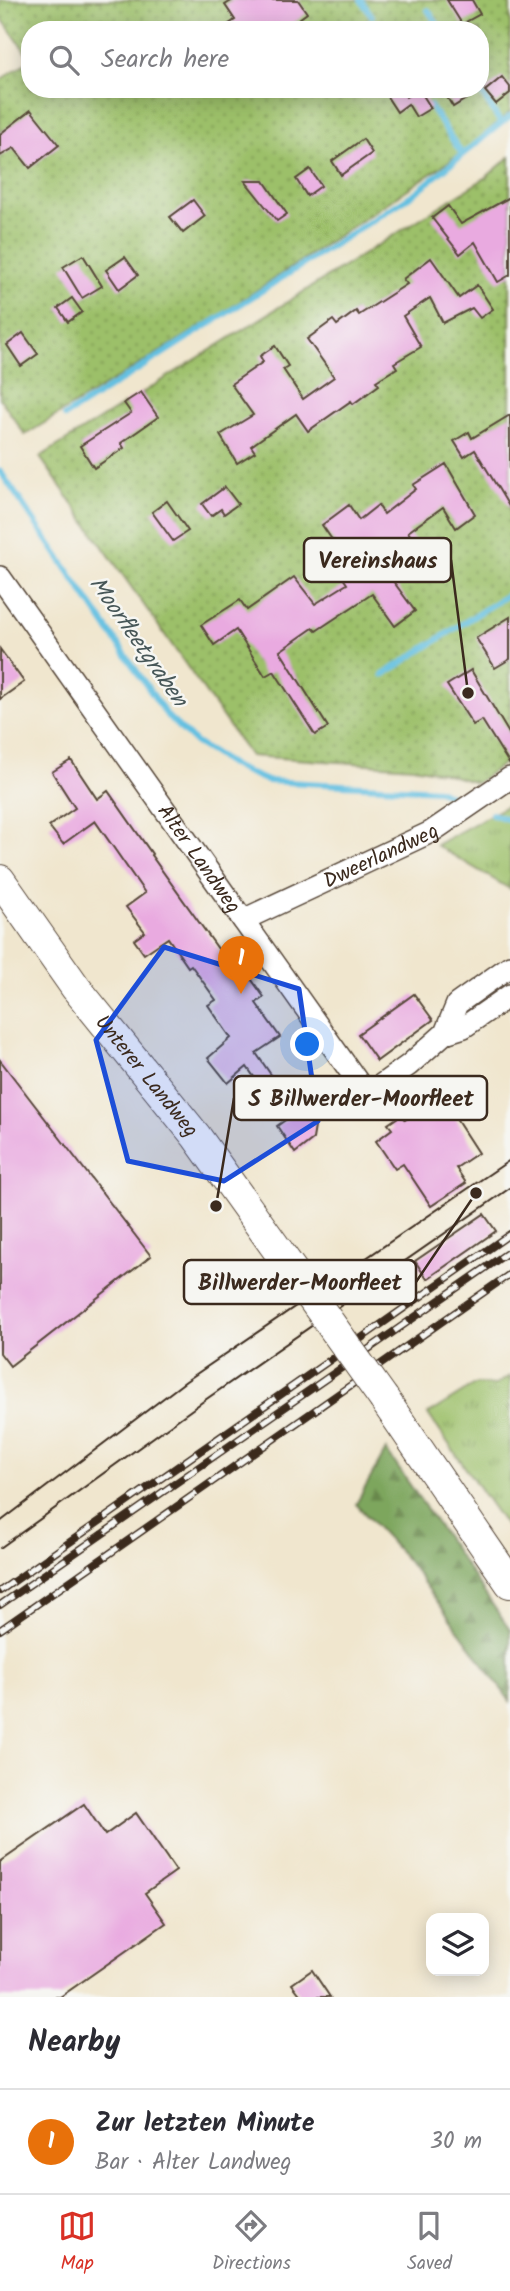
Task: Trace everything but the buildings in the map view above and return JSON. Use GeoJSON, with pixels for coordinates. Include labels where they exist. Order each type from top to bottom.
{"type":"FeatureCollection","features":[{"type":"Feature","properties":{"kind":"main road","name":"Unterer Landweg"},"geometry":{"type":"LineString","coordinates":[[0,880],[76,988],[196,1136],[510,1583]]}},
{"type":"Feature","properties":{"kind":"street","name":"Alter Landweg"},"geometry":{"type":"LineString","coordinates":[[0,577],[367,1095],[409,1065],[444,1034],[464,1027],[510,995]]}},
{"type":"Feature","properties":{"kind":"street","name":"Dweerlandweg"},"geometry":{"type":"LineString","coordinates":[[243,920],[431,832],[510,778]]}},
{"type":"Feature","properties":{"kind":"street","name":"Alter Landweg"},"geometry":{"type":"LineString","coordinates":[[444,1034],[457,1004],[510,966]]}},
{"type":"Feature","properties":{"kind":"highlighted area"},"geometry":{"type":"Polygon","coordinates":[[[164,947],[299,989],[318,1121],[224,1181],[128,1161],[96,1040],[164,947]]]}},
{"type":"Feature","properties":{"kind":"green space"},"geometry":{"type":"Polygon","coordinates":[[[0,0],[510,0],[510,112],[466,150],[223,313],[25,435],[0,398],[0,80],[21,66],[21,98],[489,98],[489,21],[21,21],[21,45],[0,16],[0,0]]]}},
{"type":"Feature","properties":{"kind":"green space"},"geometry":{"type":"Polygon","coordinates":[[[510,157],[510,759],[476,783],[413,767],[250,756],[40,457],[485,178],[510,157]]]}},
{"type":"Feature","properties":{"kind":"green space"},"geometry":{"type":"Polygon","coordinates":[[[510,804],[510,889],[436,845],[510,804]]]}},
{"type":"Feature","properties":{"kind":"green space"},"geometry":{"type":"Polygon","coordinates":[[[510,1376],[510,1532],[428,1414],[476,1384],[496,1385],[510,1376]]]}},
{"type":"Feature","properties":{"kind":"green space"},"geometry":{"type":"Polygon","coordinates":[[[386,1450],[510,1630],[510,1701],[407,1560],[356,1504],[386,1450]]]}},
{"type":"Feature","properties":{"kind":"waterway"},"geometry":{"type":"LineString","coordinates":[[361,0],[372,16]]}},
{"type":"Feature","properties":{"kind":"waterway"},"geometry":{"type":"LineString","coordinates":[[428,10],[435,21]]}},
{"type":"Feature","properties":{"kind":"waterway"},"geometry":{"type":"LineString","coordinates":[[485,98],[501,123]]}},
{"type":"Feature","properties":{"kind":"waterway"},"geometry":{"type":"LineString","coordinates":[[430,106],[462,154]]}},
{"type":"Feature","properties":{"kind":"waterway"},"geometry":{"type":"LineString","coordinates":[[65,416],[415,193],[510,116]]}},
{"type":"Feature","properties":{"kind":"waterway","name":"Moorfleetgraben"},"geometry":{"type":"LineString","coordinates":[[0,471],[168,717],[196,743],[237,768],[267,781],[439,790],[455,799]]}},
{"type":"Feature","properties":{"kind":"waterway"},"geometry":{"type":"LineString","coordinates":[[383,675],[510,593]]}},
{"type":"Feature","properties":{"kind":"waterway"},"geometry":{"type":"LineString","coordinates":[[492,814],[510,820]]}},
{"type":"Feature","properties":{"kind":"tram line"},"geometry":{"type":"LineString","coordinates":[[0,1522],[186,1381],[510,1160]]}},
{"type":"Feature","properties":{"kind":"tram line"},"geometry":{"type":"LineString","coordinates":[[0,1548],[205,1400],[510,1188]]}},
{"type":"Feature","properties":{"kind":"railway"},"geometry":{"type":"LineString","coordinates":[[0,1591],[510,1234]]}},
{"type":"Feature","properties":{"kind":"railway"},"geometry":{"type":"LineString","coordinates":[[0,1605],[510,1251]]}},
{"type":"Feature","properties":{"kind":"railway"},"geometry":{"type":"LineString","coordinates":[[0,1630],[510,1274]]}},
{"type":"Feature","properties":{"kind":"place","name":"Vereinshaus"},"geometry":{"type":"Point","coordinates":[468,693]}},
{"type":"Feature","properties":{"kind":"place","name":"Zur letzten Minute"},"geometry":{"type":"Point","coordinates":[241,994]}},
{"type":"Feature","properties":{"kind":"place","name":"Billwerder-Moorfleet"},"geometry":{"type":"Point","coordinates":[476,1193]}},
{"type":"Feature","properties":{"kind":"place","name":"S Billwerder-Moorfleet"},"geometry":{"type":"Point","coordinates":[216,1206]}}]}
